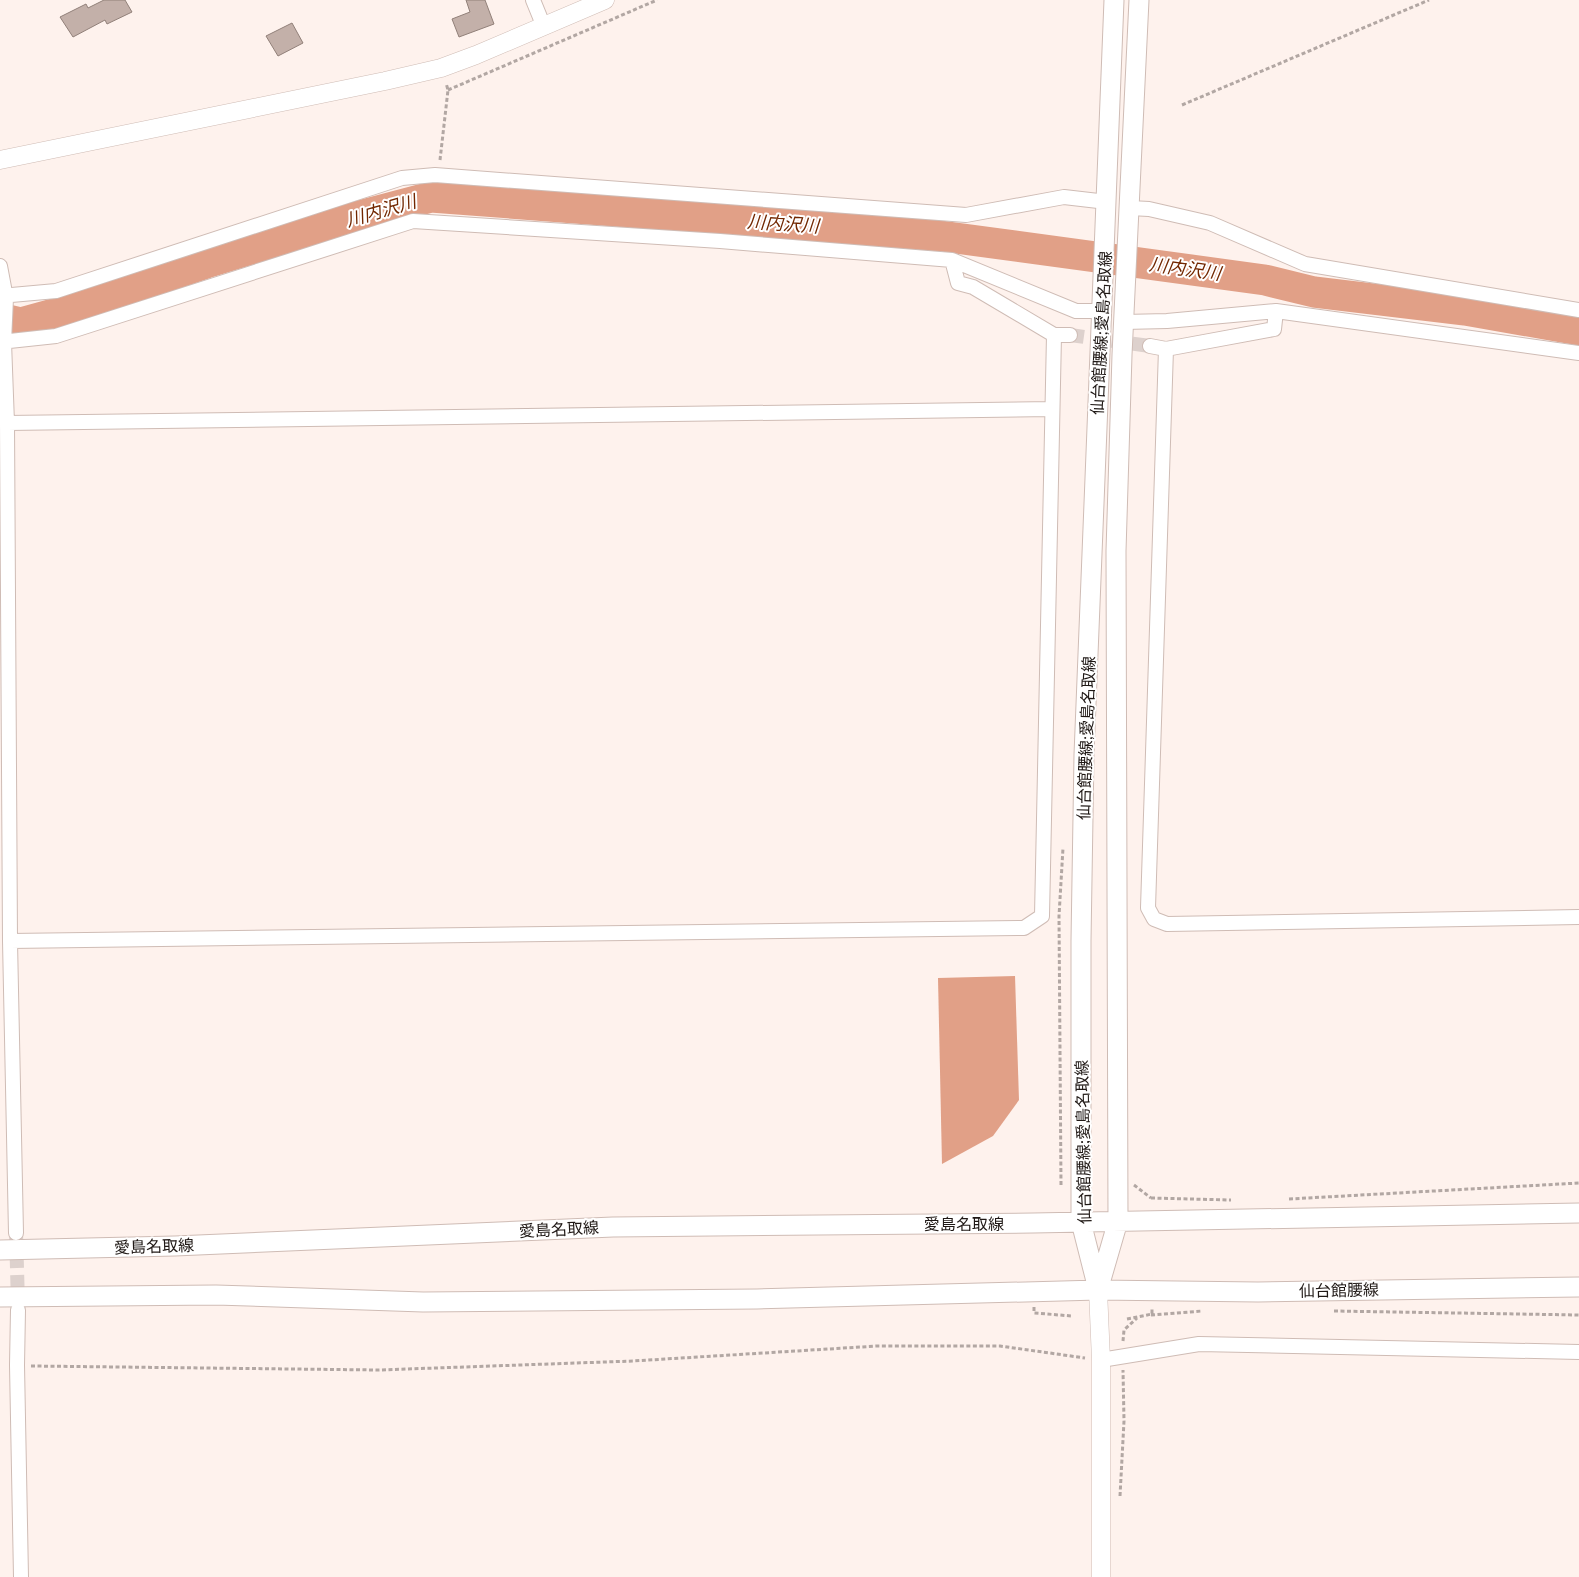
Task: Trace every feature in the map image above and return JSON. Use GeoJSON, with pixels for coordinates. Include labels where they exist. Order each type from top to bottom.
{"type":"FeatureCollection","features":[{"type":"Feature","properties":{"kind":"main road","name":"仙台館腰線;愛島名取線"},"geometry":{"type":"LineString","coordinates":[[1098,1290],[1082,1222],[1084,755],[1114,0]]}},
{"type":"Feature","properties":{"kind":"main road","name":"仙台館腰線;愛島名取線"},"geometry":{"type":"LineString","coordinates":[[1098,1290],[1118,1221],[1116,551],[1124,322],[1139,0]]}},
{"type":"Feature","properties":{"kind":"main road"},"geometry":{"type":"LineString","coordinates":[[1118,1221],[1579,1213]]}},
{"type":"Feature","properties":{"kind":"main road","name":"愛島名取線"},"geometry":{"type":"LineString","coordinates":[[0,1250],[174,1246],[613,1226],[1118,1221]]}},
{"type":"Feature","properties":{"kind":"main road","name":"仙台館腰線"},"geometry":{"type":"LineString","coordinates":[[1098,1290],[1258,1292],[1579,1287]]}},
{"type":"Feature","properties":{"kind":"main road"},"geometry":{"type":"LineString","coordinates":[[0,1297],[216,1295],[442,1302],[757,1299],[1098,1290]]}},
{"type":"Feature","properties":{"kind":"street"},"geometry":{"type":"LineString","coordinates":[[533,0],[544,28]]}},
{"type":"Feature","properties":{"kind":"street"},"geometry":{"type":"LineString","coordinates":[[0,160],[385,82],[441,68],[544,28],[606,0]]}},
{"type":"Feature","properties":{"kind":"street"},"geometry":{"type":"LineString","coordinates":[[4,300],[56,291],[402,178],[435,175],[966,215],[1064,197],[1107,202]]}},
{"type":"Feature","properties":{"kind":"street"},"geometry":{"type":"LineString","coordinates":[[1130,216],[1148,209],[1210,223],[1305,264],[1579,310]]}},
{"type":"Feature","properties":{"kind":"street"},"geometry":{"type":"LineString","coordinates":[[3,338],[56,336],[413,221],[720,241],[952,260],[1076,311],[1102,303]]}},
{"type":"Feature","properties":{"kind":"street"},"geometry":{"type":"LineString","coordinates":[[952,260],[958,283],[973,287],[1054,335],[1070,336]]}},
{"type":"Feature","properties":{"kind":"street"},"geometry":{"type":"LineString","coordinates":[[0,266],[4,300],[3,338],[7,423],[10,941],[16,1233]]}},
{"type":"Feature","properties":{"kind":"street"},"geometry":{"type":"LineString","coordinates":[[1124,322],[1167,321],[1276,311],[1579,353]]}},
{"type":"Feature","properties":{"kind":"street"},"geometry":{"type":"LineString","coordinates":[[1150,346],[1166,349],[1274,329],[1276,311]]}},
{"type":"Feature","properties":{"kind":"street"},"geometry":{"type":"LineString","coordinates":[[10,941],[1024,928],[1042,916],[1054,335]]}},
{"type":"Feature","properties":{"kind":"street"},"geometry":{"type":"LineString","coordinates":[[1166,349],[1148,908],[1154,919],[1167,924],[1579,917]]}},
{"type":"Feature","properties":{"kind":"street"},"geometry":{"type":"LineString","coordinates":[[7,423],[1052,409]]}},
{"type":"Feature","properties":{"kind":"street"},"geometry":{"type":"LineString","coordinates":[[1098,1290],[1101,1360],[1101,1577]]}},
{"type":"Feature","properties":{"kind":"street"},"geometry":{"type":"LineString","coordinates":[[18,1310],[17,1366],[21,1577]]}},
{"type":"Feature","properties":{"kind":"street"},"geometry":{"type":"LineString","coordinates":[[1101,1360],[1199,1344],[1579,1352]]}},
{"type":"Feature","properties":{"kind":"path"},"geometry":{"type":"LineString","coordinates":[[448,90],[657,0]]}},
{"type":"Feature","properties":{"kind":"path"},"geometry":{"type":"LineString","coordinates":[[1182,105],[1429,0]]}},
{"type":"Feature","properties":{"kind":"path"},"geometry":{"type":"LineString","coordinates":[[435,175],[442,154],[448,90],[441,68]]}},
{"type":"Feature","properties":{"kind":"path"},"geometry":{"type":"LineString","coordinates":[[1287,1199],[1579,1183]]}},
{"type":"Feature","properties":{"kind":"path"},"geometry":{"type":"LineString","coordinates":[[1129,1185],[1134,1185],[1151,1198],[1238,1200]]}},
{"type":"Feature","properties":{"kind":"path"},"geometry":{"type":"LineString","coordinates":[[1151,1198],[1151,1203]]}},
{"type":"Feature","properties":{"kind":"path"},"geometry":{"type":"LineString","coordinates":[[1151,1315],[1152,1304]]}},
{"type":"Feature","properties":{"kind":"path"},"geometry":{"type":"LineString","coordinates":[[1034,1305],[1034,1313],[1072,1316]]}},
{"type":"Feature","properties":{"kind":"path"},"geometry":{"type":"LineString","coordinates":[[1126,1318],[1210,1310]]}},
{"type":"Feature","properties":{"kind":"path"},"geometry":{"type":"LineString","coordinates":[[1324,1310],[1579,1315]]}},
{"type":"Feature","properties":{"kind":"path"},"geometry":{"type":"LineString","coordinates":[[1120,1503],[1124,1421],[1122,1356],[1124,1330],[1137,1318]]}},
{"type":"Feature","properties":{"kind":"path"},"geometry":{"type":"LineString","coordinates":[[17,1366],[379,1370],[633,1361],[877,1346],[1000,1346],[1101,1360]]}},
{"type":"Feature","properties":{"kind":"shaded area"},"geometry":{"type":"Polygon","coordinates":[[[1015,976],[1019,1100],[993,1136],[942,1164],[938,978],[1015,976]]]}},
{"type":"Feature","properties":{"kind":"building"},"geometry":{"type":"Polygon","coordinates":[[[104,0],[125,0],[132,12],[107,24],[105,20],[73,37],[60,17],[86,4],[88,8],[104,0]]]}},
{"type":"Feature","properties":{"kind":"building"},"geometry":{"type":"Polygon","coordinates":[[[466,0],[485,0],[494,24],[459,37],[452,19],[470,12],[466,0]]]}},
{"type":"Feature","properties":{"kind":"building"},"geometry":{"type":"Polygon","coordinates":[[[292,23],[303,43],[278,56],[266,36],[292,23]]]}},
{"type":"Feature","properties":{"kind":"waterway","name":"川内沢川"},"geometry":{"type":"LineString","coordinates":[[0,318],[21,323],[79,307],[206,263],[359,216],[431,197],[941,236],[1265,280],[1314,292],[1465,310],[1579,330]]}},
{"type":"Feature","properties":{"kind":"tunnel"},"geometry":{"type":"LineString","coordinates":[[1070,335],[1150,346]]}},
{"type":"Feature","properties":{"kind":"tunnel"},"geometry":{"type":"LineString","coordinates":[[16,1233],[18,1304]]}}]}
